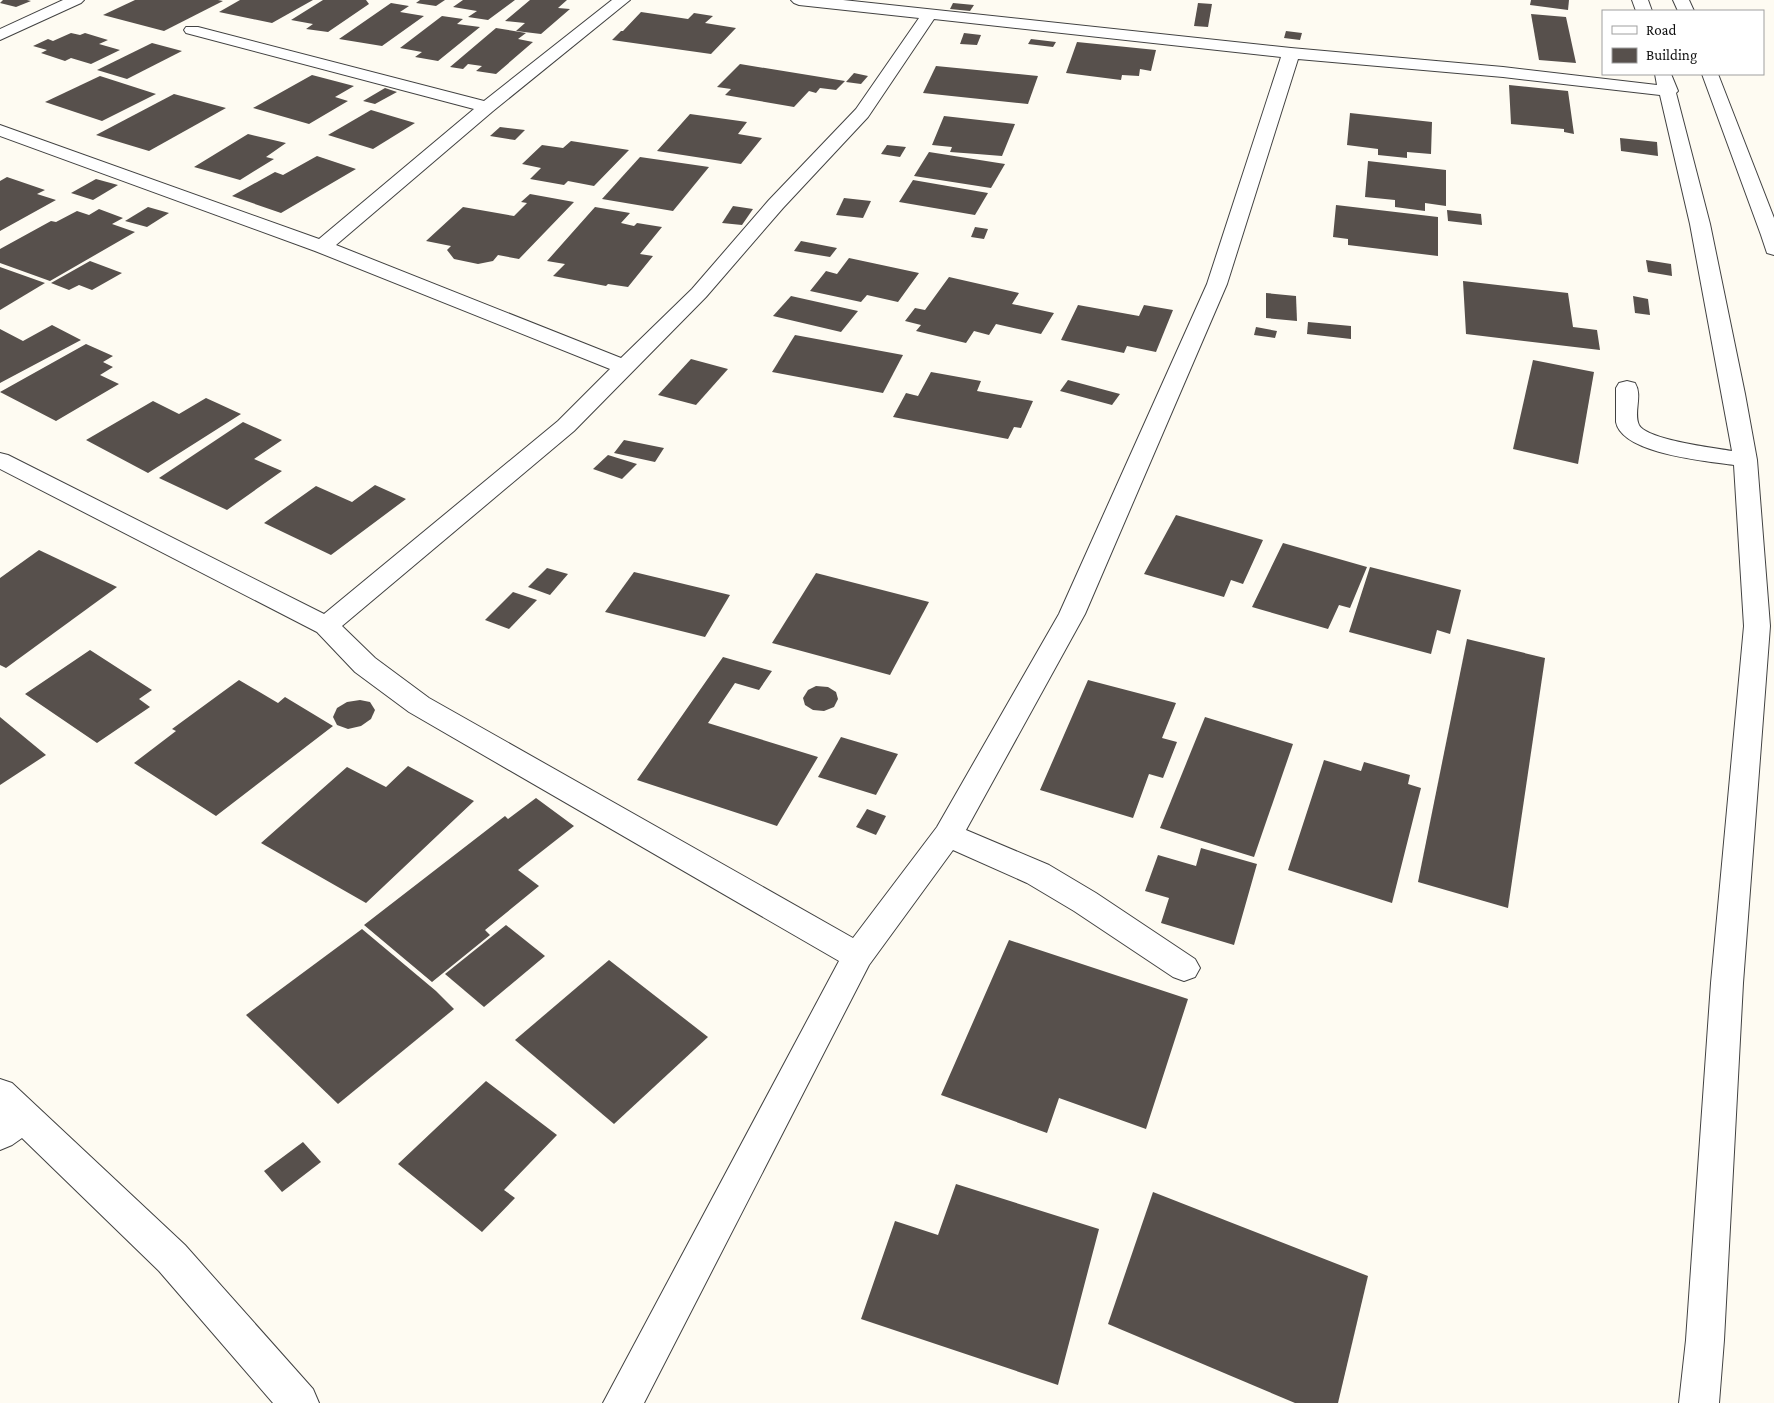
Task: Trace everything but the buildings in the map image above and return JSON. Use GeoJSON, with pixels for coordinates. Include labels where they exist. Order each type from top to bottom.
{"type":"FeatureCollection","features":[{"type":"Feature","properties":{"kind":"street"},"geometry":{"type":"LineString","coordinates":[[0,35],[76,0]]}},
{"type":"Feature","properties":{"kind":"street"},"geometry":{"type":"LineString","coordinates":[[322,247],[487,107],[622,0]]}},
{"type":"Feature","properties":{"kind":"street"},"geometry":{"type":"LineString","coordinates":[[799,0],[1291,53],[1503,72],[1666,82],[1700,224],[1734,394],[1745,460],[1757,626],[1727,983],[1705,1340],[1699,1403]]}},
{"type":"Feature","properties":{"kind":"street"},"geometry":{"type":"LineString","coordinates":[[326,626],[566,426],[699,293],[776,204],[862,113],[929,15]]}},
{"type":"Feature","properties":{"kind":"street"},"geometry":{"type":"LineString","coordinates":[[192,30],[487,107]]}},
{"type":"Feature","properties":{"kind":"street"},"geometry":{"type":"LineString","coordinates":[[623,1403],[858,956],[948,835],[1072,614],[1216,284],[1291,53]]}},
{"type":"Feature","properties":{"kind":"street"},"geometry":{"type":"LineString","coordinates":[[1710,75],[1771,235],[1774,249]]}},
{"type":"Feature","properties":{"kind":"street"},"geometry":{"type":"LineString","coordinates":[[0,130],[322,247],[624,366]]}},
{"type":"Feature","properties":{"kind":"street"},"geometry":{"type":"LineString","coordinates":[[1627,388],[1628,426],[1632,433],[1643,440],[1673,448],[1745,460]]}},
{"type":"Feature","properties":{"kind":"street"},"geometry":{"type":"LineString","coordinates":[[0,460],[326,626],[365,666],[419,705],[858,956]]}},
{"type":"Feature","properties":{"kind":"street"},"geometry":{"type":"LineString","coordinates":[[948,835],[1038,874],[1085,902],[1184,968]]}},
{"type":"Feature","properties":{"kind":"street"},"geometry":{"type":"LineString","coordinates":[[8,1115],[172,1258],[299,1403]]}}]}
